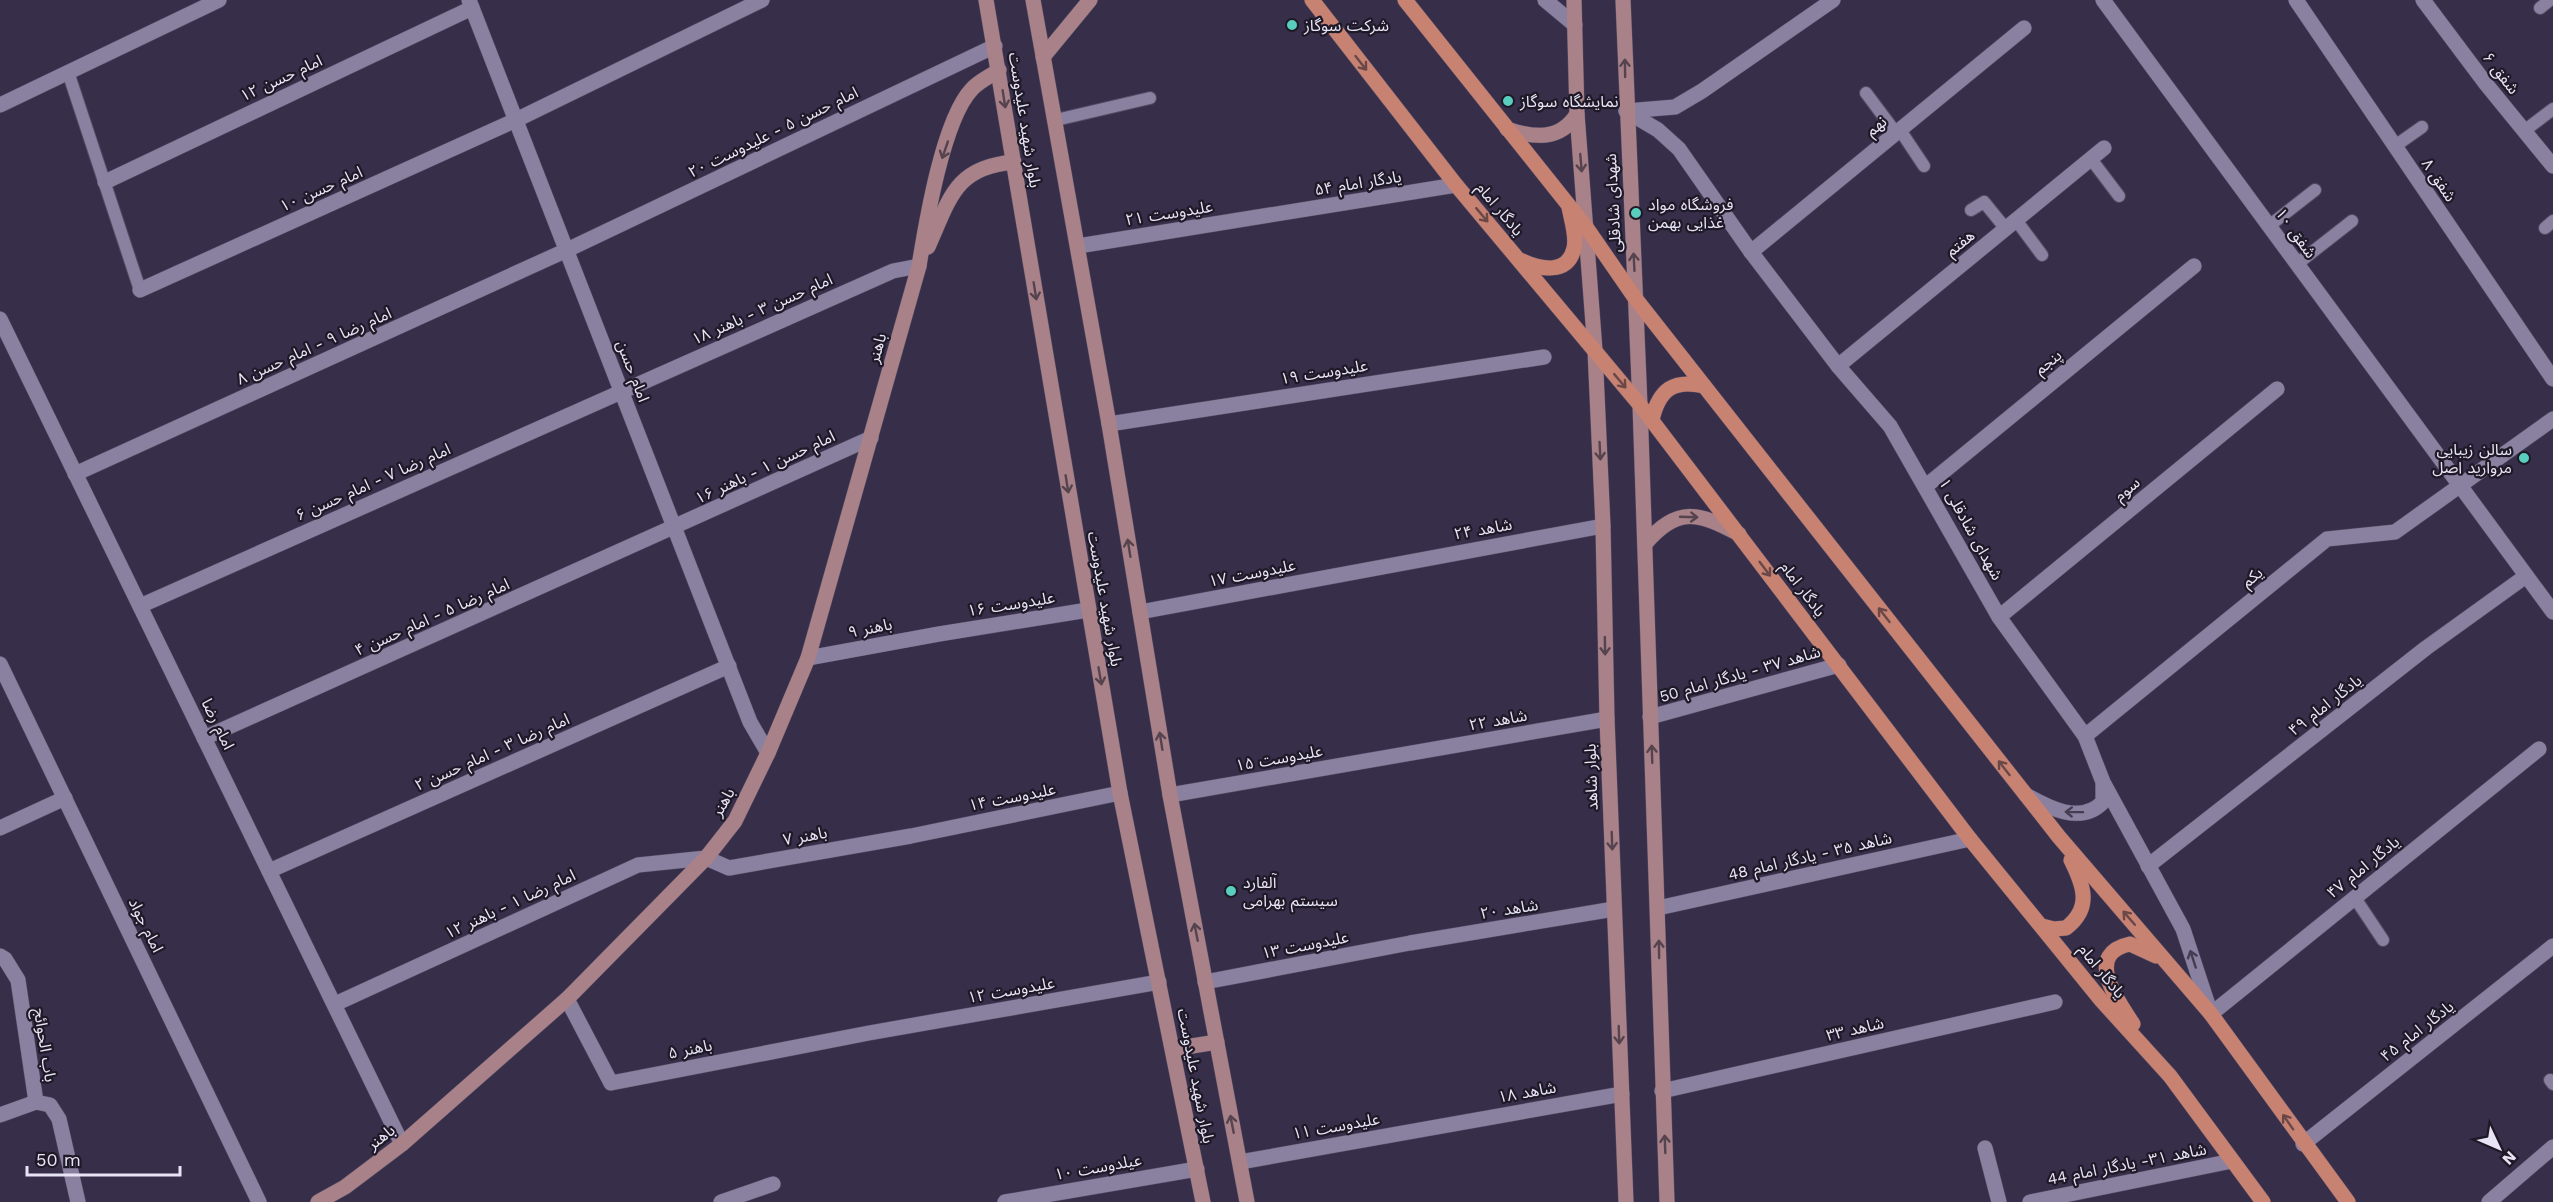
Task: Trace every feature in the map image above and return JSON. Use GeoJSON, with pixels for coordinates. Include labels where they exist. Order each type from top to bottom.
{"type":"FeatureCollection","features":[{"type":"Feature","properties":{"kind":"main road","name":"بلوار شهید علیدوست"},"geometry":{"type":"LineString","coordinates":[[986,0],[1120,794],[1203,1202]]}},
{"type":"Feature","properties":{"kind":"main road","name":"بلوار شهید علیدوست"},"geometry":{"type":"LineString","coordinates":[[1033,0],[1109,424],[1170,795],[1247,1202]]}},
{"type":"Feature","properties":{"kind":"main road"},"geometry":{"type":"LineString","coordinates":[[1043,57],[1090,0]]}},
{"type":"Feature","properties":{"kind":"main road","name":"یادگار امام"},"geometry":{"type":"LineString","coordinates":[[1312,0],[1456,185],[1652,420],[1970,839],[2101,1000],[2170,1076],[2263,1202]]}},
{"type":"Feature","properties":{"kind":"main road"},"geometry":{"type":"LineString","coordinates":[[1405,0],[1586,227],[1635,298],[2025,795],[2211,1014],[2348,1202]]}},
{"type":"Feature","properties":{"kind":"main road","name":"شهدای شادقلی"},"geometry":{"type":"LineString","coordinates":[[1575,0],[1577,114],[1595,350]]}},
{"type":"Feature","properties":{"kind":"main road","name":"شهدای شادقلی"},"geometry":{"type":"LineString","coordinates":[[1623,0],[1640,405]]}},
{"type":"Feature","properties":{"kind":"main road","name":"باهنر"},"geometry":{"type":"LineString","coordinates":[[318,1202],[345,1187],[402,1144],[567,999],[706,858],[735,821],[768,753],[808,658],[919,266],[930,201],[959,108],[972,89],[999,70]]}},
{"type":"Feature","properties":{"kind":"main road"},"geometry":{"type":"LineString","coordinates":[[1507,129],[1540,137],[1570,125],[1577,114]]}},
{"type":"Feature","properties":{"kind":"main road","name":"باهنر"},"geometry":{"type":"LineString","coordinates":[[919,266],[947,205],[966,178],[972,172],[986,166],[1014,162]]}},
{"type":"Feature","properties":{"kind":"main road"},"geometry":{"type":"LineString","coordinates":[[1518,258],[1534,267],[1549,269],[1563,265],[1569,260],[1575,248],[1568,206]]}},
{"type":"Feature","properties":{"kind":"main road","name":"بلوار شاهد"},"geometry":{"type":"LineString","coordinates":[[1595,350],[1626,1202]]}},
{"type":"Feature","properties":{"kind":"main road"},"geometry":{"type":"LineString","coordinates":[[1652,420],[1656,403],[1670,386],[1683,382],[1704,386]]}},
{"type":"Feature","properties":{"kind":"main road"},"geometry":{"type":"LineString","coordinates":[[1640,405],[1667,1202]]}},
{"type":"Feature","properties":{"kind":"main road"},"geometry":{"type":"LineString","coordinates":[[1645,544],[1660,525],[1678,517],[1702,518],[1739,534]]}},
{"type":"Feature","properties":{"kind":"main road"},"geometry":{"type":"LineString","coordinates":[[2042,926],[2054,929],[2066,928],[2081,912],[2085,900],[2085,889],[2059,837]]}},
{"type":"Feature","properties":{"kind":"main road"},"geometry":{"type":"LineString","coordinates":[[2170,1076],[2124,1010],[2106,976],[2111,955],[2122,945],[2130,944],[2150,952],[2171,967]]}},
{"type":"Feature","properties":{"kind":"main road"},"geometry":{"type":"LineString","coordinates":[[1173,1049],[1217,1042]]}},
{"type":"Feature","properties":{"kind":"street"},"geometry":{"type":"LineString","coordinates":[[0,105],[219,0]]}},
{"type":"Feature","properties":{"kind":"street","name":"امام حسن ۱۰"},"geometry":{"type":"LineString","coordinates":[[140,290],[516,120],[762,0]]}},
{"type":"Feature","properties":{"kind":"street"},"geometry":{"type":"LineString","coordinates":[[1545,0],[1575,25]]}},
{"type":"Feature","properties":{"kind":"street"},"geometry":{"type":"LineString","coordinates":[[1626,111],[1675,107],[1702,92],[1833,0]]}},
{"type":"Feature","properties":{"kind":"street","name":"شفق ۱۰"},"geometry":{"type":"LineString","coordinates":[[2103,0],[2526,576],[2550,602]]}},
{"type":"Feature","properties":{"kind":"street","name":"شفق ۸"},"geometry":{"type":"LineString","coordinates":[[2296,0],[2553,379]]}},
{"type":"Feature","properties":{"kind":"street","name":"شفق ۶"},"geometry":{"type":"LineString","coordinates":[[2423,0],[2553,166]]}},
{"type":"Feature","properties":{"kind":"street","name":"امام حسن"},"geometry":{"type":"LineString","coordinates":[[471,4],[750,722],[768,753]]}},
{"type":"Feature","properties":{"kind":"street","name":"امام حسن ۱۲"},"geometry":{"type":"LineString","coordinates":[[105,182],[471,4]]}},
{"type":"Feature","properties":{"kind":"street","name":"نهم"},"geometry":{"type":"LineString","coordinates":[[1751,252],[2024,28]]}},
{"type":"Feature","properties":{"kind":"street","name":"امام حسن ۵ - علیدوست ۲۰"},"geometry":{"type":"LineString","coordinates":[[567,250],[995,46]]}},
{"type":"Feature","properties":{"kind":"street","name":"شهدای شادقلی ۱"},"geometry":{"type":"LineString","coordinates":[[1626,111],[1658,130],[1679,149],[1751,252],[1838,366],[1890,426],[1999,617],[2085,736],[2103,782],[2183,929],[2211,1014]]}},
{"type":"Feature","properties":{"kind":"street","name":"هفتم"},"geometry":{"type":"LineString","coordinates":[[1838,366],[2104,148]]}},
{"type":"Feature","properties":{"kind":"street","name":"یادگار امام ۵۴"},"geometry":{"type":"LineString","coordinates":[[1266,216],[1456,185]]}},
{"type":"Feature","properties":{"kind":"street","name":"علیدوست ۲۱"},"geometry":{"type":"LineString","coordinates":[[1078,246],[1266,216]]}},
{"type":"Feature","properties":{"kind":"street","name":"امام رضا ۹ - امام حسن ۸"},"geometry":{"type":"LineString","coordinates":[[75,474],[567,250]]}},
{"type":"Feature","properties":{"kind":"street","name":"امام حسن ۳ - باهنر ۱۸"},"geometry":{"type":"LineString","coordinates":[[622,391],[893,271],[919,266]]}},
{"type":"Feature","properties":{"kind":"street","name":"پنجم"},"geometry":{"type":"LineString","coordinates":[[1926,486],[2194,266]]}},
{"type":"Feature","properties":{"kind":"street","name":"امام رضا"},"geometry":{"type":"LineString","coordinates":[[0,320],[402,1144]]}},
{"type":"Feature","properties":{"kind":"street","name":"علیدوست ۱۹"},"geometry":{"type":"LineString","coordinates":[[1109,424],[1544,357]]}},
{"type":"Feature","properties":{"kind":"street","name":"سوم"},"geometry":{"type":"LineString","coordinates":[[1999,617],[2277,388]]}},
{"type":"Feature","properties":{"kind":"street","name":"امام رضا ۷ - امام حسن ۶"},"geometry":{"type":"LineString","coordinates":[[140,606],[622,391]]}},
{"type":"Feature","properties":{"kind":"street","name":"یکم"},"geometry":{"type":"LineString","coordinates":[[2085,736],[2327,539],[2395,532],[2553,419]]}},
{"type":"Feature","properties":{"kind":"street","name":"امام حسن ۱ - باهنر ۱۶"},"geometry":{"type":"LineString","coordinates":[[675,528],[871,438]]}},
{"type":"Feature","properties":{"kind":"street","name":"شاهد ۲۴"},"geometry":{"type":"LineString","coordinates":[[1370,568],[1603,526]]}},
{"type":"Feature","properties":{"kind":"street","name":"امام رضا ۵ - امام حسن ۴"},"geometry":{"type":"LineString","coordinates":[[204,738],[675,528]]}},
{"type":"Feature","properties":{"kind":"street","name":"علیدوست ۱۷"},"geometry":{"type":"LineString","coordinates":[[1140,612],[1370,568]]}},
{"type":"Feature","properties":{"kind":"street","name":"یادگار امام ۴۹"},"geometry":{"type":"LineString","coordinates":[[2148,866],[2426,648],[2526,576]]}},
{"type":"Feature","properties":{"kind":"street","name":"علیدوست ۱۶"},"geometry":{"type":"LineString","coordinates":[[939,634],[1088,610]]}},
{"type":"Feature","properties":{"kind":"street","name":"باهنر ۹"},"geometry":{"type":"LineString","coordinates":[[808,658],[939,634]]}},
{"type":"Feature","properties":{"kind":"street","name":"امام جواد"},"geometry":{"type":"LineString","coordinates":[[0,665],[259,1202]]}},
{"type":"Feature","properties":{"kind":"street","name":"شاهد ۳۷ - یادگار امام 50"},"geometry":{"type":"LineString","coordinates":[[1650,717],[1839,665]]}},
{"type":"Feature","properties":{"kind":"street","name":"امام رضا ۳ - امام حسن ۲"},"geometry":{"type":"LineString","coordinates":[[269,871],[729,666]]}},
{"type":"Feature","properties":{"kind":"street","name":"شاهد ۲۲"},"geometry":{"type":"LineString","coordinates":[[1395,756],[1607,719]]}},
{"type":"Feature","properties":{"kind":"street","name":"یادگار امام ۴۷"},"geometry":{"type":"LineString","coordinates":[[2211,1014],[2539,749]]}},
{"type":"Feature","properties":{"kind":"street","name":"علیدوست ۱۵"},"geometry":{"type":"LineString","coordinates":[[1170,795],[1395,756]]}},
{"type":"Feature","properties":{"kind":"street"},"geometry":{"type":"LineString","coordinates":[[2025,795],[2051,809],[2082,813],[2096,810],[2103,802],[2103,782]]}},
{"type":"Feature","properties":{"kind":"street","name":"علیدوست ۱۴"},"geometry":{"type":"LineString","coordinates":[[911,836],[1120,794]]}},
{"type":"Feature","properties":{"kind":"street"},"geometry":{"type":"LineString","coordinates":[[0,828],[65,798]]}},
{"type":"Feature","properties":{"kind":"street","name":"باهنر ۷"},"geometry":{"type":"LineString","coordinates":[[706,858],[729,868],[911,836]]}},
{"type":"Feature","properties":{"kind":"street","name":"شاهد ۳۵ - یادگار امام 48"},"geometry":{"type":"LineString","coordinates":[[1658,908],[1970,839]]}},
{"type":"Feature","properties":{"kind":"street","name":"امام رضا ۱ - باهنر ۱۲"},"geometry":{"type":"LineString","coordinates":[[334,1004],[638,866],[706,858]]}},
{"type":"Feature","properties":{"kind":"street","name":"شاهد ۲۰"},"geometry":{"type":"LineString","coordinates":[[1410,943],[1614,909]]}},
{"type":"Feature","properties":{"kind":"street","name":"علیدوست ۱۳"},"geometry":{"type":"LineString","coordinates":[[1205,982],[1410,943]]}},
{"type":"Feature","properties":{"kind":"street","name":"یادگار امام ۴۵"},"geometry":{"type":"LineString","coordinates":[[2304,1144],[2553,946]]}},
{"type":"Feature","properties":{"kind":"street","name":"باب الحوائج"},"geometry":{"type":"LineString","coordinates":[[0,956],[18,980],[36,1102],[50,1105],[59,1119],[78,1202]]}},
{"type":"Feature","properties":{"kind":"street","name":"علیدوست ۱۲"},"geometry":{"type":"LineString","coordinates":[[869,1033],[1159,982]]}},
{"type":"Feature","properties":{"kind":"street","name":"باهنر ۵"},"geometry":{"type":"LineString","coordinates":[[567,999],[611,1083],[869,1033]]}},
{"type":"Feature","properties":{"kind":"street","name":"شاهد ۳۳"},"geometry":{"type":"LineString","coordinates":[[1662,1091],[2055,1002]]}},
{"type":"Feature","properties":{"kind":"street","name":"شاهد ۱۸"},"geometry":{"type":"LineString","coordinates":[[1439,1126],[1622,1094]]}},
{"type":"Feature","properties":{"kind":"street"},"geometry":{"type":"LineString","coordinates":[[0,1115],[36,1102]]}},
{"type":"Feature","properties":{"kind":"street","name":"علیدوست ۱۱"},"geometry":{"type":"LineString","coordinates":[[1240,1162],[1439,1126]]}},
{"type":"Feature","properties":{"kind":"street"},"geometry":{"type":"LineString","coordinates":[[2489,1202],[2553,1147]]}},
{"type":"Feature","properties":{"kind":"street"},"geometry":{"type":"LineString","coordinates":[[1985,1148],[1999,1202]]}},
{"type":"Feature","properties":{"kind":"street","name":"شاهد ۳۱- یادگار امام 44"},"geometry":{"type":"LineString","coordinates":[[2030,1202],[2232,1161]]}},
{"type":"Feature","properties":{"kind":"street","name":"عیلدوست ۱۰"},"geometry":{"type":"LineString","coordinates":[[1005,1202],[1197,1169]]}},
{"type":"Feature","properties":{"kind":"street"},"geometry":{"type":"LineString","coordinates":[[721,1202],[773,1184]]}},
{"type":"Feature","properties":{"kind":"lane"},"geometry":{"type":"LineString","coordinates":[[2540,8],[2550,0]]}},
{"type":"Feature","properties":{"kind":"lane"},"geometry":{"type":"LineString","coordinates":[[68,72],[140,290]]}},
{"type":"Feature","properties":{"kind":"lane"},"geometry":{"type":"LineString","coordinates":[[1866,93],[1924,166]]}},
{"type":"Feature","properties":{"kind":"lane"},"geometry":{"type":"LineString","coordinates":[[1056,120],[1150,98]]}},
{"type":"Feature","properties":{"kind":"lane"},"geometry":{"type":"LineString","coordinates":[[2524,131],[2553,109]]}},
{"type":"Feature","properties":{"kind":"lane"},"geometry":{"type":"LineString","coordinates":[[2395,146],[2422,127]]}},
{"type":"Feature","properties":{"kind":"lane"},"geometry":{"type":"LineString","coordinates":[[2091,159],[2119,196]]}},
{"type":"Feature","properties":{"kind":"lane"},"geometry":{"type":"LineString","coordinates":[[2269,226],[2315,190]]}},
{"type":"Feature","properties":{"kind":"lane"},"geometry":{"type":"LineString","coordinates":[[1971,210],[1984,201],[2042,255]]}},
{"type":"Feature","properties":{"kind":"lane"},"geometry":{"type":"LineString","coordinates":[[2297,264],[2352,222]]}},
{"type":"Feature","properties":{"kind":"lane"},"geometry":{"type":"LineString","coordinates":[[2355,898],[2384,940]]}},
{"type":"Feature","properties":{"kind":"place","name":"شرکت سوگاز"},"geometry":{"type":"Point","coordinates":[1292,25]}},
{"type":"Feature","properties":{"kind":"place","name":"نمایشگاه سوگاز"},"geometry":{"type":"Point","coordinates":[1508,101]}},
{"type":"Feature","properties":{"kind":"place","name":"فروشگاه مواد غذایی بهمن"},"geometry":{"type":"Point","coordinates":[1636,213]}},
{"type":"Feature","properties":{"kind":"place","name":"سالن زیبایی مروارید اصل"},"geometry":{"type":"Point","coordinates":[2524,458]}},
{"type":"Feature","properties":{"kind":"place","name":"آلفارد سیستم بهرامی"},"geometry":{"type":"Point","coordinates":[1231,891]}}]}
